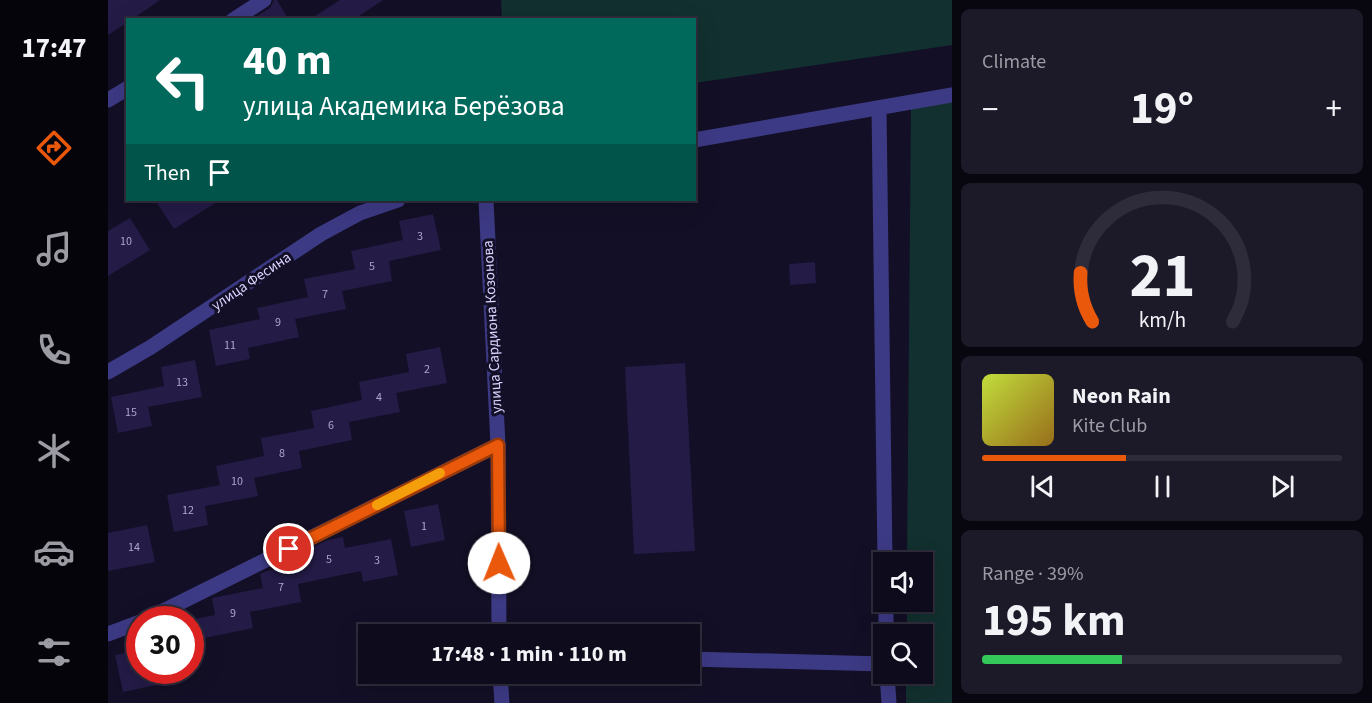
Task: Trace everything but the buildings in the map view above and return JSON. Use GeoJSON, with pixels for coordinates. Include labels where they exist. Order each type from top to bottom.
{"type":"FeatureCollection","features":[{"type":"Feature","properties":{"kind":"street"},"geometry":{"type":"LineString","coordinates":[[236,18],[264,0]]}},
{"type":"Feature","properties":{"kind":"street"},"geometry":{"type":"LineString","coordinates":[[108,100],[126,89]]}},
{"type":"Feature","properties":{"kind":"street"},"geometry":{"type":"LineString","coordinates":[[696,140],[952,95]]}},
{"type":"Feature","properties":{"kind":"street"},"geometry":{"type":"LineString","coordinates":[[879,108],[885,552]]}},
{"type":"Feature","properties":{"kind":"street","name":"улица Фесина"},"geometry":{"type":"LineString","coordinates":[[108,372],[151,347],[321,234],[360,213],[395,201]]}},
{"type":"Feature","properties":{"kind":"street","name":"улица Сардиона Козонова"},"geometry":{"type":"LineString","coordinates":[[486,201],[498,445],[499,624]]}},
{"type":"Feature","properties":{"kind":"street"},"geometry":{"type":"LineString","coordinates":[[173,606],[498,445]]}},
{"type":"Feature","properties":{"kind":"street"},"geometry":{"type":"LineString","coordinates":[[108,634],[126,627]]}},
{"type":"Feature","properties":{"kind":"street"},"geometry":{"type":"LineString","coordinates":[[700,659],[873,664]]}},
{"type":"Feature","properties":{"kind":"street"},"geometry":{"type":"LineString","coordinates":[[501,684],[502,703]]}},
{"type":"Feature","properties":{"kind":"street"},"geometry":{"type":"LineString","coordinates":[[888,684],[889,703]]}},
{"type":"Feature","properties":{"kind":"green space"},"geometry":{"type":"Polygon","coordinates":[[[501,0],[952,0],[952,45],[696,83],[696,18],[502,18],[501,0]]]}},
{"type":"Feature","properties":{"kind":"green space"},"geometry":{"type":"Polygon","coordinates":[[[952,100],[952,703],[906,703],[906,684],[933,684],[933,624],[907,624],[907,612],[933,612],[933,552],[907,552],[911,107],[952,100]]]}},
{"type":"Feature","properties":{"kind":"slow traffic"},"geometry":{"type":"LineString","coordinates":[[377,505],[440,473]]}},
{"type":"Feature","properties":{"kind":"route"},"geometry":{"type":"LineString","coordinates":[[289,549],[498,445],[499,563]]}}]}
